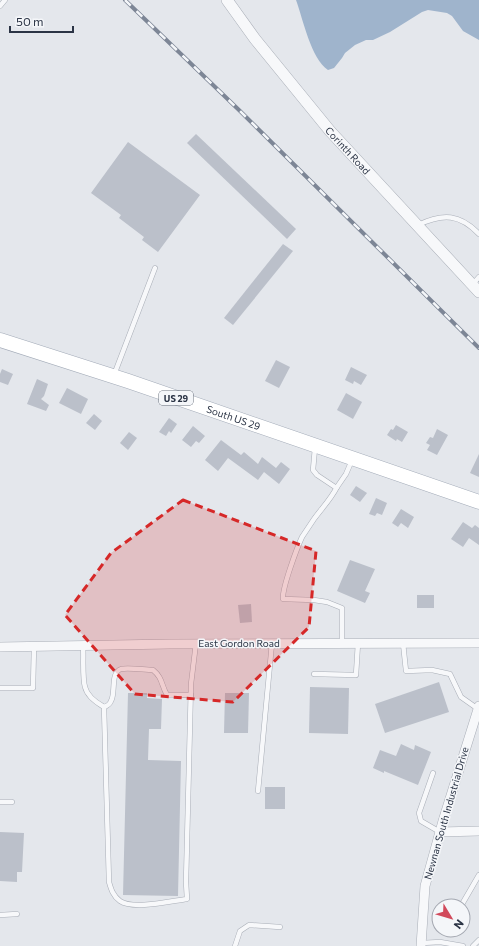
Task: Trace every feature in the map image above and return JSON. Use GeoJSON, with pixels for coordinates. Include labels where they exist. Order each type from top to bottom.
{"type":"FeatureCollection","features":[{"type":"Feature","properties":{"kind":"main road","name":"South US 29"},"geometry":{"type":"LineString","coordinates":[[0,340],[113,376],[352,459]]}},
{"type":"Feature","properties":{"kind":"main road","name":"US 29"},"geometry":{"type":"LineString","coordinates":[[352,459],[479,502]]}},
{"type":"Feature","properties":{"kind":"street","name":"Corinth Road"},"geometry":{"type":"LineString","coordinates":[[228,0],[255,39],[330,131],[416,226],[477,285]]}},
{"type":"Feature","properties":{"kind":"street","name":"East Gordon Road"},"geometry":{"type":"LineString","coordinates":[[0,647],[342,642],[479,643]]}},
{"type":"Feature","properties":{"kind":"street","name":"Newnan South Industrial Drive"},"geometry":{"type":"LineString","coordinates":[[422,945],[425,886],[478,707]]}},
{"type":"Feature","properties":{"kind":"street"},"geometry":{"type":"LineString","coordinates":[[440,832],[479,831]]}},
{"type":"Feature","properties":{"kind":"lane"},"geometry":{"type":"LineString","coordinates":[[0,6],[5,0]]}},
{"type":"Feature","properties":{"kind":"lane"},"geometry":{"type":"LineString","coordinates":[[416,226],[428,220],[455,218],[468,224],[479,234]]}},
{"type":"Feature","properties":{"kind":"lane"},"geometry":{"type":"LineString","coordinates":[[113,376],[155,268]]}},
{"type":"Feature","properties":{"kind":"lane"},"geometry":{"type":"LineString","coordinates":[[315,446],[313,470],[329,483],[337,487]]}},
{"type":"Feature","properties":{"kind":"lane"},"geometry":{"type":"LineString","coordinates":[[342,642],[342,608],[327,602],[314,600],[283,599],[286,582],[302,538],[315,518],[333,497],[337,487],[346,474],[352,459]]}},
{"type":"Feature","properties":{"kind":"lane"},"geometry":{"type":"LineString","coordinates":[[314,674],[356,675],[358,642]]}},
{"type":"Feature","properties":{"kind":"lane"},"geometry":{"type":"LineString","coordinates":[[258,791],[272,643]]}},
{"type":"Feature","properties":{"kind":"lane"},"geometry":{"type":"LineString","coordinates":[[403,643],[406,670],[432,670],[450,674],[461,697],[478,707]]}},
{"type":"Feature","properties":{"kind":"lane"},"geometry":{"type":"LineString","coordinates":[[104,707],[109,882],[113,893],[119,900],[127,904],[152,904],[187,899],[186,882],[191,695],[196,644]]}},
{"type":"Feature","properties":{"kind":"lane"},"geometry":{"type":"LineString","coordinates":[[83,645],[85,688],[98,704],[104,707]]}},
{"type":"Feature","properties":{"kind":"lane"},"geometry":{"type":"LineString","coordinates":[[0,688],[33,688],[34,646]]}},
{"type":"Feature","properties":{"kind":"lane"},"geometry":{"type":"LineString","coordinates":[[104,707],[111,703],[113,698],[115,677],[117,672],[122,669],[153,670],[162,679],[164,690],[167,695],[191,695]]}},
{"type":"Feature","properties":{"kind":"lane"},"geometry":{"type":"LineString","coordinates":[[433,773],[419,813],[421,821],[440,832]]}},
{"type":"Feature","properties":{"kind":"lane"},"geometry":{"type":"LineString","coordinates":[[0,802],[12,802]]}},
{"type":"Feature","properties":{"kind":"lane"},"geometry":{"type":"LineString","coordinates":[[466,898],[479,875]]}},
{"type":"Feature","properties":{"kind":"lane"},"geometry":{"type":"LineString","coordinates":[[0,915],[17,914]]}},
{"type":"Feature","properties":{"kind":"lane"},"geometry":{"type":"LineString","coordinates":[[235,946],[240,931],[249,924],[280,927]]}},
{"type":"Feature","properties":{"kind":"lane"},"geometry":{"type":"LineString","coordinates":[[473,946],[479,940]]}},
{"type":"Feature","properties":{"kind":"lane"},"geometry":{"type":"LineString","coordinates":[[422,945],[440,942],[463,946]]}},
{"type":"Feature","properties":{"kind":"highlighted area"},"geometry":{"type":"Polygon","coordinates":[[[183,500],[316,551],[309,627],[233,702],[135,694],[65,615],[111,553],[183,500]]]}},
{"type":"Feature","properties":{"kind":"water"},"geometry":{"type":"Polygon","coordinates":[[[296,0],[479,0],[479,40],[463,31],[452,16],[447,13],[428,10],[422,12],[390,32],[373,40],[366,40],[355,45],[345,53],[334,68],[328,70],[322,65],[312,48],[296,0]]]}},
{"type":"Feature","properties":{"kind":"building"},"geometry":{"type":"Polygon","coordinates":[[[196,134],[296,229],[287,239],[187,143],[196,134]]]}},
{"type":"Feature","properties":{"kind":"building"},"geometry":{"type":"Polygon","coordinates":[[[128,142],[200,195],[158,252],[142,240],[144,237],[119,218],[121,215],[91,193],[128,142]]]}},
{"type":"Feature","properties":{"kind":"building"},"geometry":{"type":"Polygon","coordinates":[[[283,244],[293,251],[233,325],[224,318],[283,244]]]}},
{"type":"Feature","properties":{"kind":"building"},"geometry":{"type":"Polygon","coordinates":[[[276,360],[290,367],[279,388],[265,381],[276,360]]]}},
{"type":"Feature","properties":{"kind":"building"},"geometry":{"type":"Polygon","coordinates":[[[351,367],[367,375],[361,385],[354,381],[353,384],[345,380],[351,367]]]}},
{"type":"Feature","properties":{"kind":"building"},"geometry":{"type":"Polygon","coordinates":[[[2,369],[13,374],[8,385],[0,382],[0,374],[2,369]]]}},
{"type":"Feature","properties":{"kind":"building"},"geometry":{"type":"Polygon","coordinates":[[[37,379],[48,384],[44,396],[41,399],[49,405],[46,411],[27,404],[37,379]]]}},
{"type":"Feature","properties":{"kind":"building"},"geometry":{"type":"Polygon","coordinates":[[[67,388],[88,399],[81,414],[59,403],[67,388]]]}},
{"type":"Feature","properties":{"kind":"building"},"geometry":{"type":"Polygon","coordinates":[[[346,393],[362,402],[353,419],[337,410],[346,393]]]}},
{"type":"Feature","properties":{"kind":"building"},"geometry":{"type":"Polygon","coordinates":[[[94,414],[102,421],[95,430],[86,423],[94,414]]]}},
{"type":"Feature","properties":{"kind":"building"},"geometry":{"type":"Polygon","coordinates":[[[169,418],[177,424],[171,433],[169,431],[166,436],[159,432],[169,418]]]}},
{"type":"Feature","properties":{"kind":"building"},"geometry":{"type":"Polygon","coordinates":[[[396,425],[408,432],[402,442],[397,439],[396,441],[387,435],[396,425]]]}},
{"type":"Feature","properties":{"kind":"building"},"geometry":{"type":"Polygon","coordinates":[[[193,426],[205,436],[199,443],[196,441],[191,447],[182,440],[193,426]]]}},
{"type":"Feature","properties":{"kind":"building"},"geometry":{"type":"Polygon","coordinates":[[[437,429],[448,435],[437,455],[427,450],[430,445],[426,443],[430,437],[433,438],[437,429]]]}},
{"type":"Feature","properties":{"kind":"building"},"geometry":{"type":"Polygon","coordinates":[[[129,432],[137,438],[128,450],[120,443],[129,432]]]}},
{"type":"Feature","properties":{"kind":"building"},"geometry":{"type":"Polygon","coordinates":[[[221,440],[241,455],[244,452],[258,464],[262,457],[276,468],[281,462],[290,469],[279,484],[264,472],[258,480],[228,458],[218,471],[205,460],[221,440]]]}},
{"type":"Feature","properties":{"kind":"building"},"geometry":{"type":"Polygon","coordinates":[[[479,454],[479,477],[470,473],[479,454]]]}},
{"type":"Feature","properties":{"kind":"building"},"geometry":{"type":"Polygon","coordinates":[[[356,486],[367,493],[360,502],[350,495],[356,486]]]}},
{"type":"Feature","properties":{"kind":"building"},"geometry":{"type":"Polygon","coordinates":[[[376,498],[387,503],[382,515],[377,513],[375,516],[369,514],[376,498]]]}},
{"type":"Feature","properties":{"kind":"building"},"geometry":{"type":"Polygon","coordinates":[[[401,509],[414,517],[408,528],[401,523],[398,527],[392,523],[401,509]]]}},
{"type":"Feature","properties":{"kind":"building"},"geometry":{"type":"Polygon","coordinates":[[[463,522],[472,528],[475,525],[479,528],[479,545],[469,538],[463,547],[451,539],[463,522]]]}},
{"type":"Feature","properties":{"kind":"building"},"geometry":{"type":"Polygon","coordinates":[[[350,560],[375,569],[365,591],[370,593],[365,603],[337,591],[350,560]]]}},
{"type":"Feature","properties":{"kind":"building"},"geometry":{"type":"Polygon","coordinates":[[[417,595],[434,595],[434,608],[417,608],[417,595]]]}},
{"type":"Feature","properties":{"kind":"building"},"geometry":{"type":"Polygon","coordinates":[[[251,604],[252,622],[240,623],[238,605],[251,604]]]}},
{"type":"Feature","properties":{"kind":"building"},"geometry":{"type":"Polygon","coordinates":[[[439,682],[449,712],[385,733],[375,704],[439,682]]]}},
{"type":"Feature","properties":{"kind":"building"},"geometry":{"type":"Polygon","coordinates":[[[310,687],[349,688],[348,734],[309,733],[310,687]]]}},
{"type":"Feature","properties":{"kind":"building"},"geometry":{"type":"Polygon","coordinates":[[[128,693],[147,693],[147,698],[162,699],[161,729],[149,729],[148,760],[181,761],[178,896],[123,895],[128,693]]]}},
{"type":"Feature","properties":{"kind":"building"},"geometry":{"type":"Polygon","coordinates":[[[225,693],[249,693],[248,733],[224,733],[225,693]]]}},
{"type":"Feature","properties":{"kind":"building"},"geometry":{"type":"Polygon","coordinates":[[[401,744],[414,750],[415,745],[431,752],[418,785],[373,768],[380,750],[396,756],[401,744]]]}},
{"type":"Feature","properties":{"kind":"building"},"geometry":{"type":"Polygon","coordinates":[[[265,787],[285,787],[285,809],[265,809],[265,787]]]}},
{"type":"Feature","properties":{"kind":"building"},"geometry":{"type":"Polygon","coordinates":[[[0,832],[24,833],[22,872],[17,872],[17,882],[0,881],[0,832]]]}},
{"type":"Feature","properties":{"kind":"railway"},"geometry":{"type":"LineString","coordinates":[[125,0],[240,111],[479,348]]}}]}
